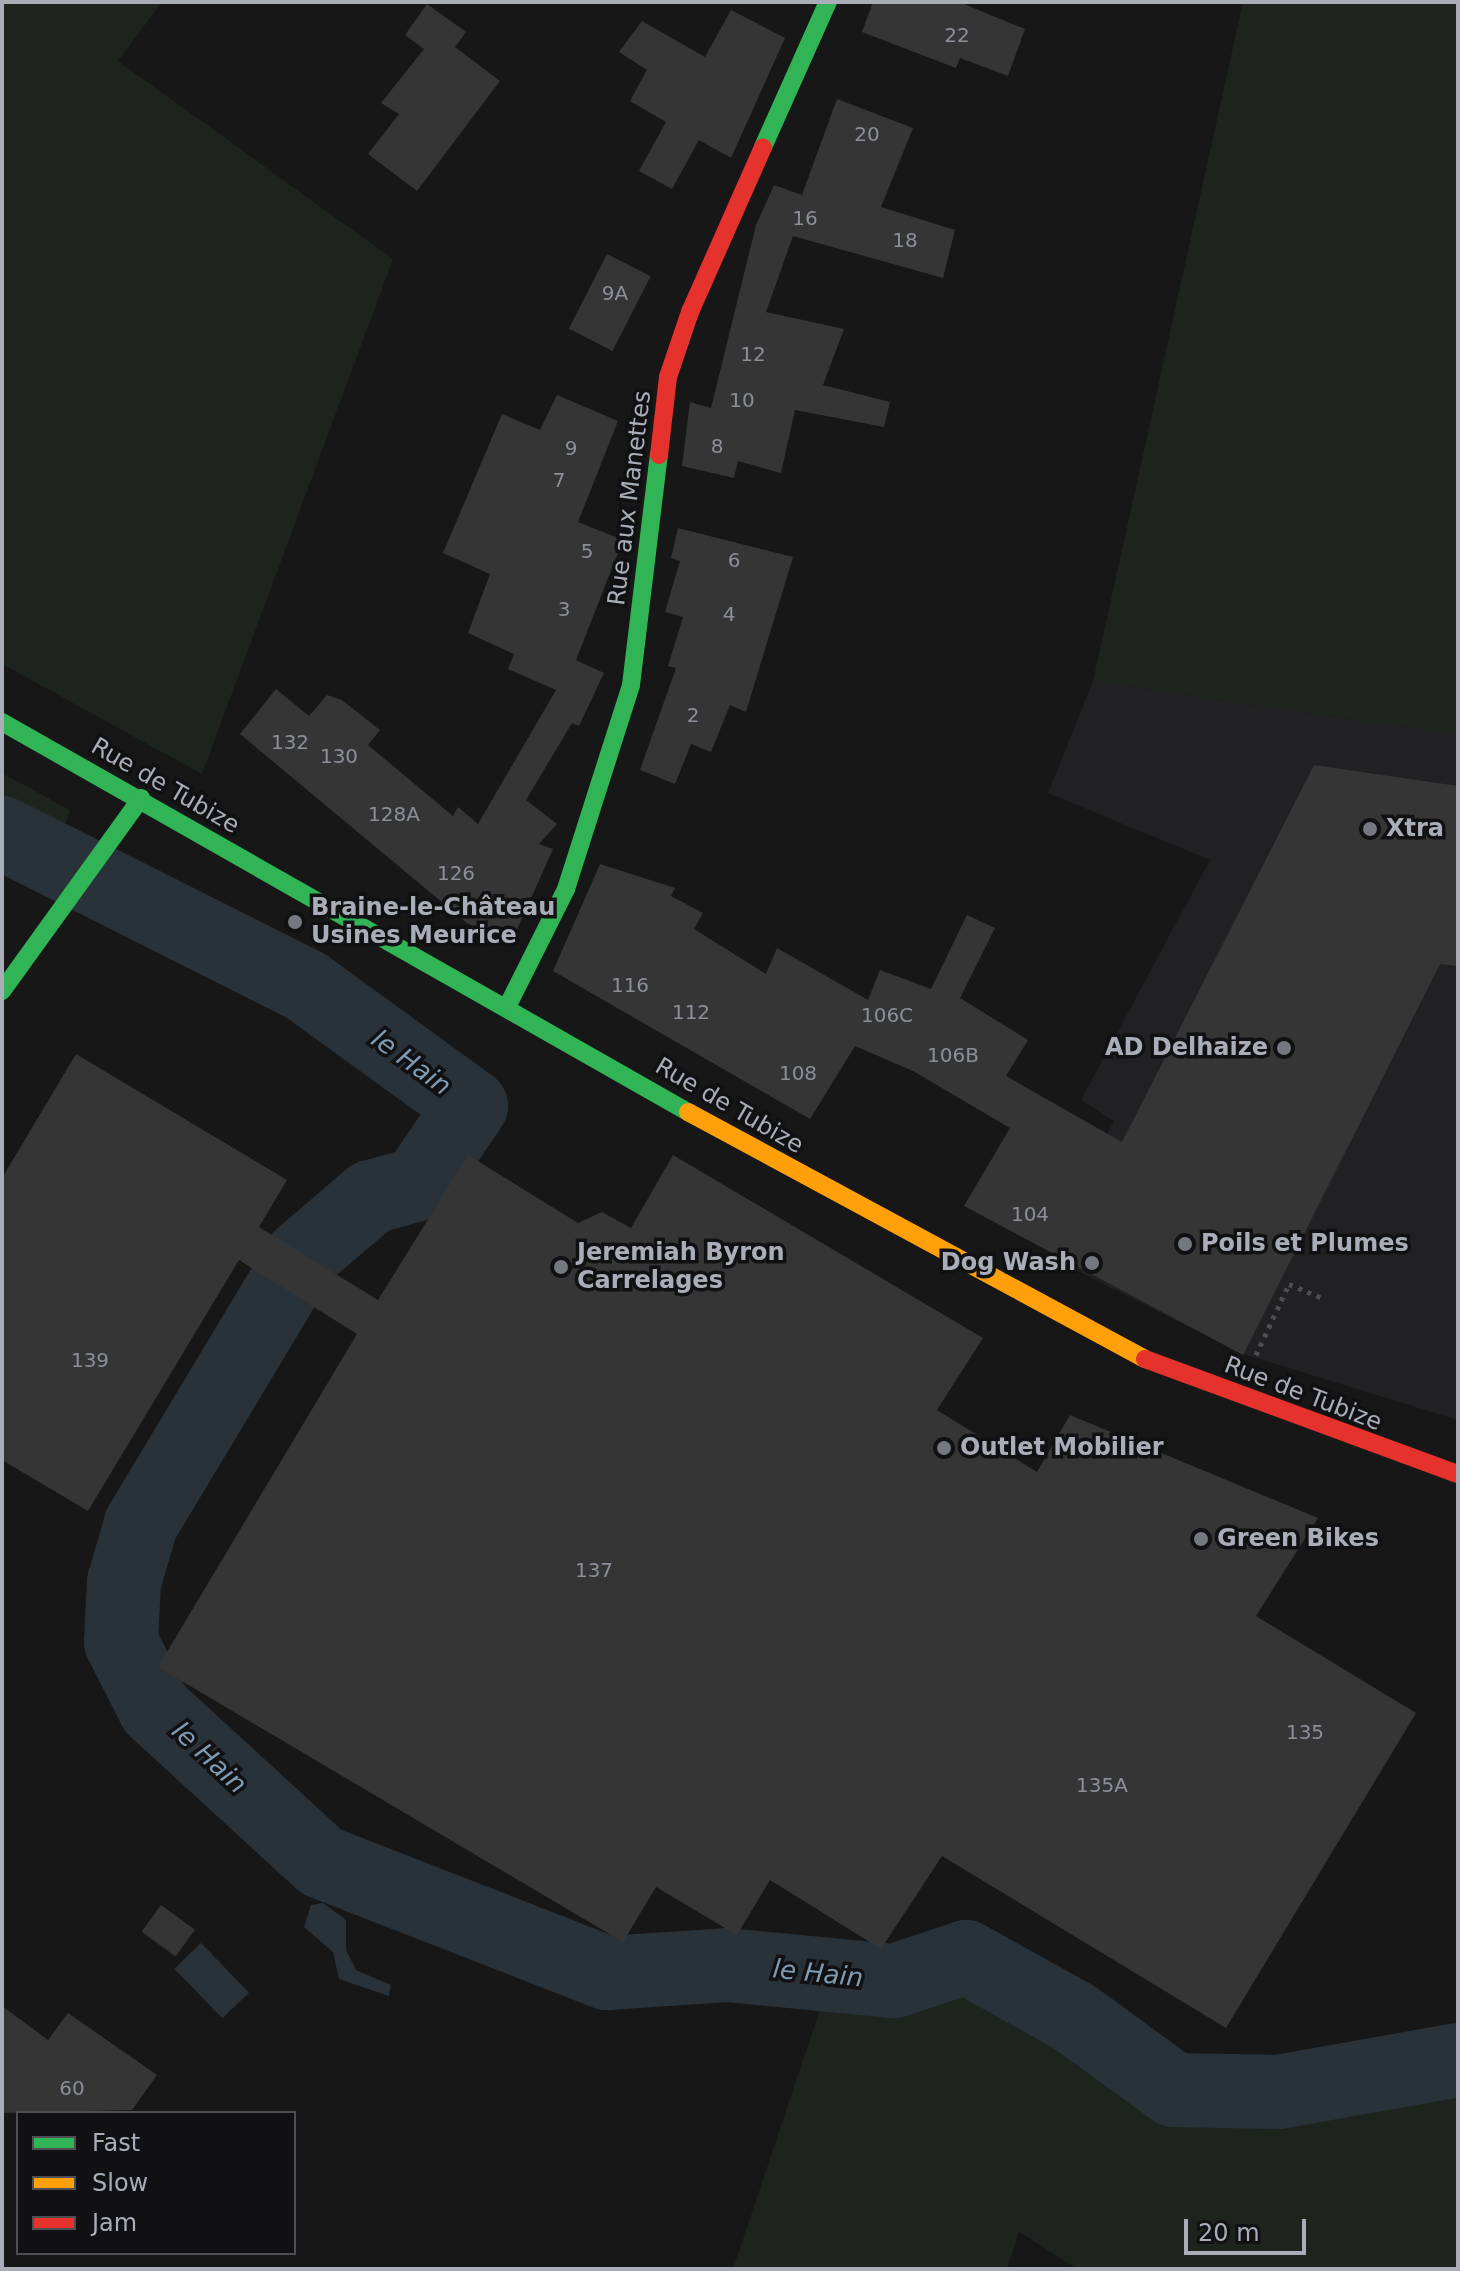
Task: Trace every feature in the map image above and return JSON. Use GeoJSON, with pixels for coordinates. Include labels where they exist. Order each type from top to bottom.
{"type":"FeatureCollection","features":[{"type":"Feature","properties":{"kind":"main road","name":"Rue aux Manettes"},"geometry":{"type":"LineString","coordinates":[[507,1007],[566,889],[631,685],[668,377],[690,312],[828,2]]}},
{"type":"Feature","properties":{"kind":"main road","name":"Rue de Tubize"},"geometry":{"type":"LineString","coordinates":[[2,722],[141,798],[919,1243],[1128,1353],[1458,1474]]}},
{"type":"Feature","properties":{"kind":"main road"},"geometry":{"type":"LineString","coordinates":[[2,991],[63,899],[141,798]]}},
{"type":"Feature","properties":{"kind":"path"},"geometry":{"type":"LineString","coordinates":[[1237,1395],[1289,1284],[1320,1297]]}},
{"type":"Feature","properties":{"kind":"shaded area"},"geometry":{"type":"Polygon","coordinates":[[[2,2],[162,2],[118,61],[393,259],[202,774],[2,664],[2,2]]]}},
{"type":"Feature","properties":{"kind":"shaded area"},"geometry":{"type":"Polygon","coordinates":[[[1243,2],[1458,2],[1458,735],[1093,681],[1243,2]]]}},
{"type":"Feature","properties":{"kind":"shaded area"},"geometry":{"type":"Polygon","coordinates":[[[1093,681],[1458,735],[1458,1420],[1243,1354],[1062,1263],[1093,1200],[1076,1190],[1114,1121],[1081,1100],[1210,860],[1048,793],[1093,681]]]}},
{"type":"Feature","properties":{"kind":"shaded area"},"geometry":{"type":"Polygon","coordinates":[[[2,773],[70,810],[56,851],[2,819],[2,773]]]}},
{"type":"Feature","properties":{"kind":"shaded area"},"geometry":{"type":"Polygon","coordinates":[[[323,1903],[346,1920],[346,1950],[356,1970],[391,1985],[389,1996],[339,1979],[333,1952],[304,1927],[311,1905],[323,1903]]]}},
{"type":"Feature","properties":{"kind":"shaded area"},"geometry":{"type":"Polygon","coordinates":[[[201,1943],[249,1993],[222,2018],[174,1969],[201,1943]]]}},
{"type":"Feature","properties":{"kind":"shaded area"},"geometry":{"type":"Polygon","coordinates":[[[971,1987],[1051,2035],[1122,2098],[1220,2116],[1458,2072],[1458,2269],[1078,2269],[1019,2232],[1007,2269],[733,2269],[824,1998],[884,2005],[971,1987]]]}},
{"type":"Feature","properties":{"kind":"building"},"geometry":{"type":"Polygon","coordinates":[[[873,2],[959,2],[1025,29],[1008,76],[960,58],[956,68],[862,32],[873,2]]]}},
{"type":"Feature","properties":{"kind":"building"},"geometry":{"type":"Polygon","coordinates":[[[427,4],[466,32],[455,47],[500,81],[417,191],[368,154],[399,114],[381,103],[424,49],[405,35],[427,4]]]}},
{"type":"Feature","properties":{"kind":"building"},"geometry":{"type":"Polygon","coordinates":[[[731,10],[785,38],[731,158],[699,140],[672,189],[639,171],[666,122],[630,101],[647,70],[619,52],[642,21],[705,57],[731,10]]]}},
{"type":"Feature","properties":{"kind":"building"},"geometry":{"type":"Polygon","coordinates":[[[837,99],[913,128],[881,207],[955,230],[943,278],[793,236],[766,312],[844,329],[823,385],[890,402],[884,427],[795,410],[781,473],[738,461],[734,478],[682,466],[690,402],[711,408],[756,225],[774,185],[802,195],[837,99]]]}},
{"type":"Feature","properties":{"kind":"building"},"geometry":{"type":"Polygon","coordinates":[[[607,254],[651,276],[613,351],[569,329],[607,254]]]}},
{"type":"Feature","properties":{"kind":"building"},"geometry":{"type":"Polygon","coordinates":[[[557,395],[618,421],[578,522],[623,540],[576,660],[604,673],[579,726],[572,723],[526,800],[557,824],[539,844],[553,849],[510,945],[467,923],[240,734],[276,689],[309,716],[327,695],[342,700],[380,730],[368,745],[453,816],[458,807],[478,824],[556,690],[508,669],[514,654],[468,633],[490,574],[443,553],[502,414],[540,430],[557,395]]]}},
{"type":"Feature","properties":{"kind":"building"},"geometry":{"type":"Polygon","coordinates":[[[678,528],[793,557],[746,712],[730,705],[711,752],[691,744],[675,784],[640,770],[676,668],[668,666],[683,617],[665,612],[680,561],[671,558],[678,528]]]}},
{"type":"Feature","properties":{"kind":"building"},"geometry":{"type":"Polygon","coordinates":[[[1314,765],[1458,786],[1458,966],[1440,964],[1243,1355],[964,1206],[1010,1128],[913,1071],[855,1046],[810,1119],[553,971],[600,864],[675,888],[671,896],[703,913],[694,929],[766,974],[777,948],[868,1000],[880,970],[931,989],[967,915],[995,928],[960,998],[1028,1040],[1006,1076],[1122,1142],[1314,765]]]}},
{"type":"Feature","properties":{"kind":"building"},"geometry":{"type":"Polygon","coordinates":[[[76,1054],[287,1180],[259,1227],[378,1300],[468,1155],[578,1223],[602,1212],[631,1228],[673,1155],[983,1338],[937,1410],[1037,1472],[1070,1415],[1318,1518],[1256,1616],[1416,1713],[1226,2028],[942,1856],[881,1949],[770,1880],[737,1935],[656,1887],[623,1942],[158,1667],[357,1334],[239,1260],[88,1511],[2,1460],[2,1178],[76,1054]]]}},
{"type":"Feature","properties":{"kind":"building"},"geometry":{"type":"Polygon","coordinates":[[[161,1905],[195,1930],[176,1956],[142,1932],[161,1905]]]}},
{"type":"Feature","properties":{"kind":"building"},"geometry":{"type":"Polygon","coordinates":[[[2,2006],[48,2040],[68,2013],[157,2075],[132,2110],[2,2113],[2,2006]]]}},
{"type":"Feature","properties":{"kind":"waterway","name":"le Hain"},"geometry":{"type":"LineString","coordinates":[[2,833],[306,986],[471,1106],[418,1184],[371,1197],[302,1256],[141,1524],[124,1582],[121,1642],[155,1709],[322,1862],[607,1973],[727,1965],[894,1981],[966,1957],[1074,2017],[1174,2090],[1278,2092],[1458,2060]]}},
{"type":"Feature","properties":{"kind":"traffic: fast"},"geometry":{"type":"LineString","coordinates":[[763,147],[828,2]]}},
{"type":"Feature","properties":{"kind":"traffic: fast"},"geometry":{"type":"LineString","coordinates":[[507,1007],[566,889],[631,685],[659,455]]}},
{"type":"Feature","properties":{"kind":"traffic: fast"},"geometry":{"type":"LineString","coordinates":[[2,722],[688,1112]]}},
{"type":"Feature","properties":{"kind":"traffic: fast"},"geometry":{"type":"LineString","coordinates":[[2,991],[141,798]]}},
{"type":"Feature","properties":{"kind":"traffic: slow"},"geometry":{"type":"LineString","coordinates":[[688,1112],[1145,1359]]}},
{"type":"Feature","properties":{"kind":"traffic: jam"},"geometry":{"type":"LineString","coordinates":[[659,455],[668,377],[690,312],[763,147]]}},
{"type":"Feature","properties":{"kind":"traffic: jam"},"geometry":{"type":"LineString","coordinates":[[1145,1359],[1458,1474]]}},
{"type":"Feature","properties":{"kind":"place","name":"Xtra"},"geometry":{"type":"Point","coordinates":[1370,829]}},
{"type":"Feature","properties":{"kind":"place","name":"Braine-le-Château Usines Meurice"},"geometry":{"type":"Point","coordinates":[295,922]}},
{"type":"Feature","properties":{"kind":"place","name":"AD Delhaize"},"geometry":{"type":"Point","coordinates":[1284,1048]}},
{"type":"Feature","properties":{"kind":"place","name":"Poils et Plumes"},"geometry":{"type":"Point","coordinates":[1185,1244]}},
{"type":"Feature","properties":{"kind":"place","name":"Dog Wash"},"geometry":{"type":"Point","coordinates":[1092,1263]}},
{"type":"Feature","properties":{"kind":"place","name":"Jeremiah Byron Carrelages"},"geometry":{"type":"Point","coordinates":[561,1267]}},
{"type":"Feature","properties":{"kind":"place","name":"Outlet Mobilier"},"geometry":{"type":"Point","coordinates":[944,1448]}},
{"type":"Feature","properties":{"kind":"place","name":"Green Bikes"},"geometry":{"type":"Point","coordinates":[1201,1539]}}]}
